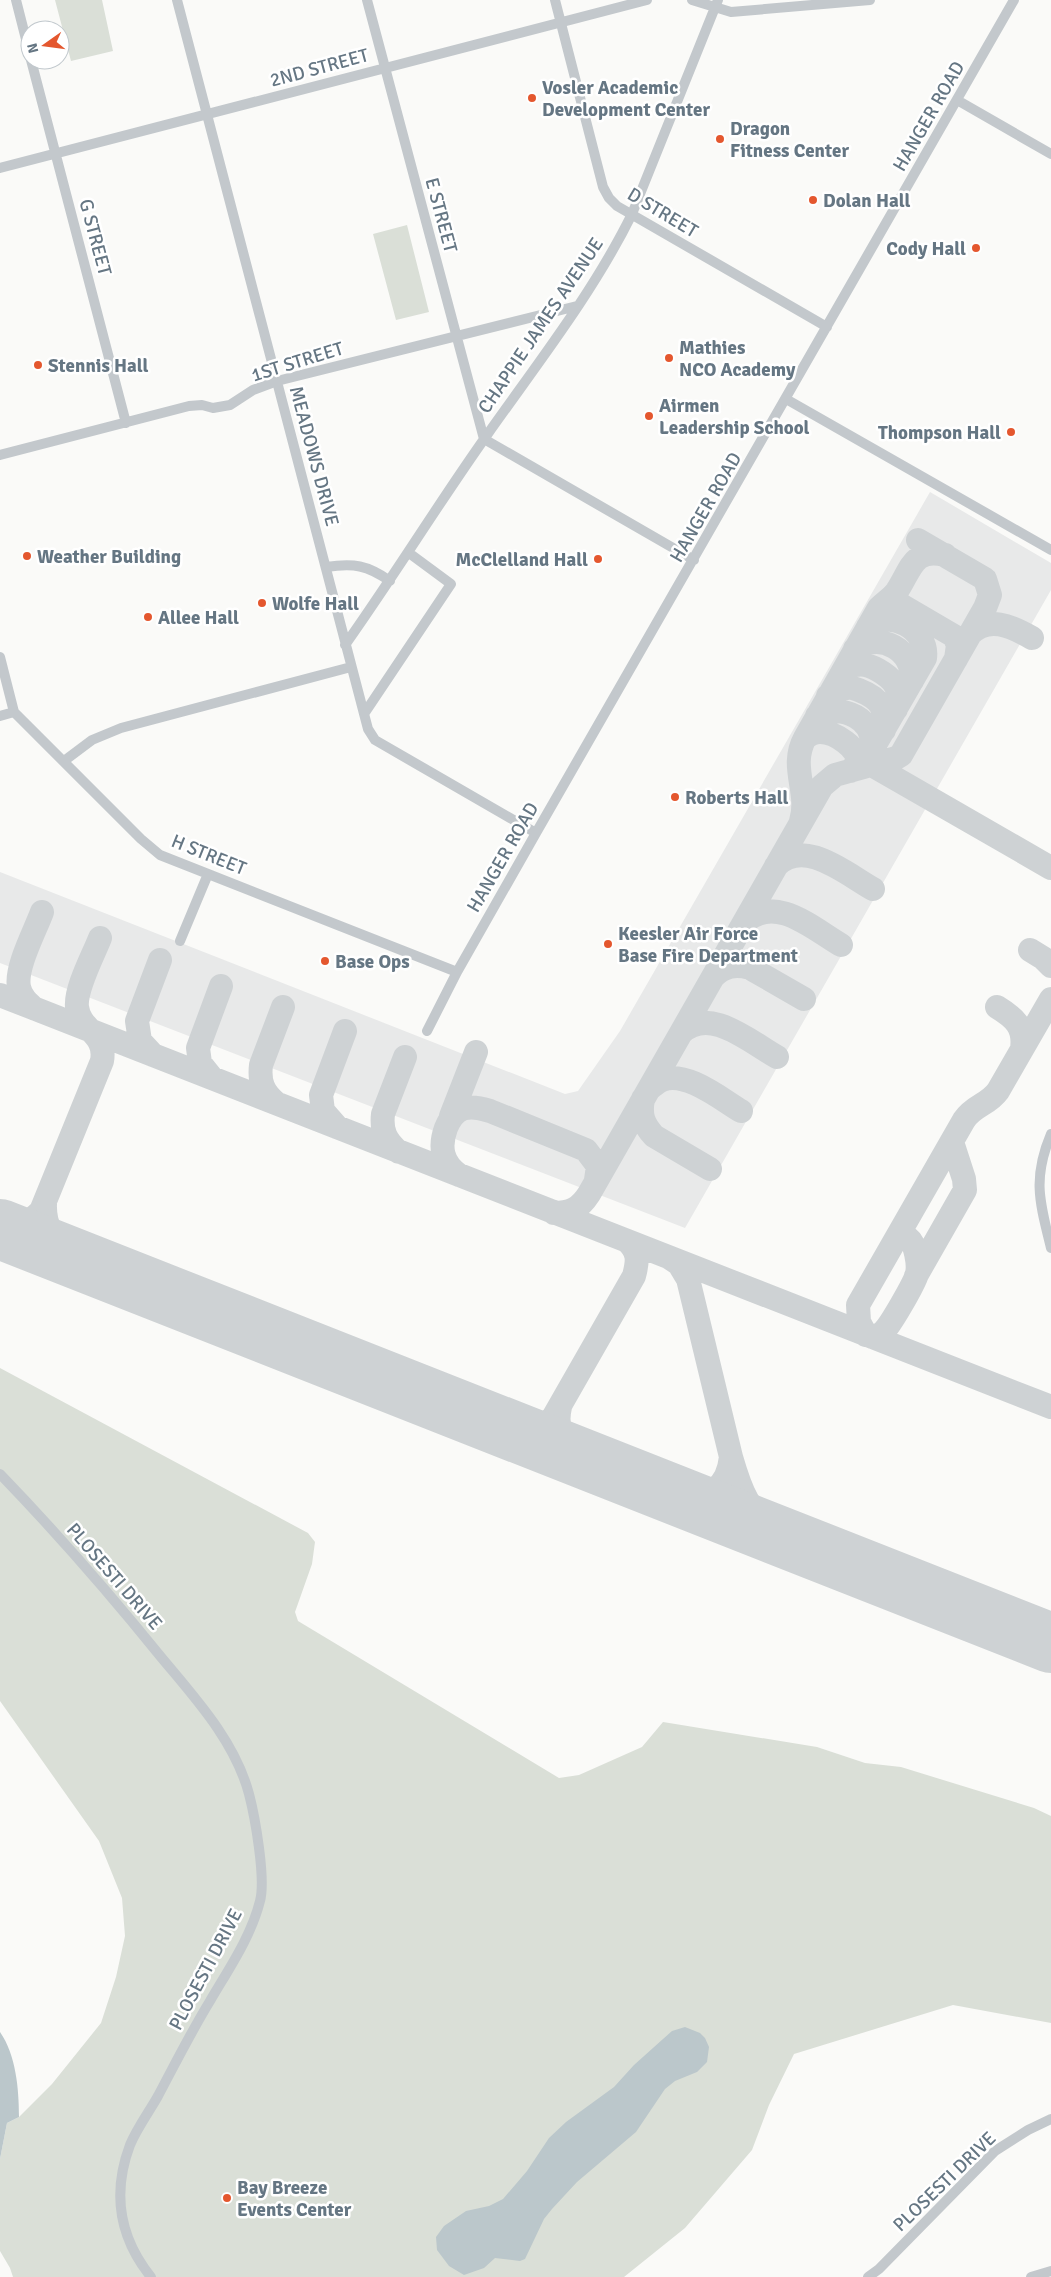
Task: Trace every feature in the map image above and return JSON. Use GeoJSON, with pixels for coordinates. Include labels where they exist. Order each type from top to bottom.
{"type":"FeatureCollection","features":[{"type":"Feature","properties":{"kind":"street"},"geometry":{"type":"LineString","coordinates":[[16,0],[21,20]]}},
{"type":"Feature","properties":{"kind":"street","name":"MEADOWS DRIVE"},"geometry":{"type":"LineString","coordinates":[[177,0],[368,729],[375,740],[536,833]]}},
{"type":"Feature","properties":{"kind":"street","name":"E STREET"},"geometry":{"type":"LineString","coordinates":[[367,0],[484,440]]}},
{"type":"Feature","properties":{"kind":"street","name":"D STREET"},"geometry":{"type":"LineString","coordinates":[[555,0],[603,187],[609,198],[617,206],[827,327]]}},
{"type":"Feature","properties":{"kind":"street","name":"2ND STREET"},"geometry":{"type":"LineString","coordinates":[[0,168],[647,0]]}},
{"type":"Feature","properties":{"kind":"street"},"geometry":{"type":"LineString","coordinates":[[692,0],[717,3],[732,12],[870,0]]}},
{"type":"Feature","properties":{"kind":"street","name":"HANGER ROAD"},"geometry":{"type":"LineString","coordinates":[[427,1031],[536,833],[1014,0]]}},
{"type":"Feature","properties":{"kind":"street","name":"CHAPPIE JAMES AVENUE"},"geometry":{"type":"LineString","coordinates":[[345,645],[577,306],[618,241],[632,214],[717,3]]}},
{"type":"Feature","properties":{"kind":"street","name":"G STREET"},"geometry":{"type":"LineString","coordinates":[[34,70],[126,423]]}},
{"type":"Feature","properties":{"kind":"street"},"geometry":{"type":"LineString","coordinates":[[957,100],[1051,154]]}},
{"type":"Feature","properties":{"kind":"street","name":"1ST STREET"},"geometry":{"type":"LineString","coordinates":[[0,455],[189,406],[202,405],[213,408],[230,405],[253,390],[277,381],[577,306]]}},
{"type":"Feature","properties":{"kind":"street"},"geometry":{"type":"LineString","coordinates":[[786,399],[1051,550]]}},
{"type":"Feature","properties":{"kind":"street"},"geometry":{"type":"LineString","coordinates":[[484,440],[694,560]]}},
{"type":"Feature","properties":{"kind":"street"},"geometry":{"type":"LineString","coordinates":[[364,714],[451,584],[408,553]]}},
{"type":"Feature","properties":{"kind":"street"},"geometry":{"type":"LineString","coordinates":[[326,567],[353,564],[365,567],[390,581]]}},
{"type":"Feature","properties":{"kind":"street"},"geometry":{"type":"LineString","coordinates":[[0,658],[14,712],[0,716]]}},
{"type":"Feature","properties":{"kind":"street"},"geometry":{"type":"LineString","coordinates":[[64,761],[92,740],[121,728],[351,667]]}},
{"type":"Feature","properties":{"kind":"street","name":"H STREET"},"geometry":{"type":"LineString","coordinates":[[14,712],[141,839],[160,855],[458,972]]}},
{"type":"Feature","properties":{"kind":"street"},"geometry":{"type":"LineString","coordinates":[[180,941],[208,874]]}},
{"type":"Feature","properties":{"kind":"street"},"geometry":{"type":"LineString","coordinates":[[1051,1134],[1043,1153],[1039,1187],[1040,1206],[1051,1248]]}},
{"type":"Feature","properties":{"kind":"street","name":"PLOSESTI DRIVE"},"geometry":{"type":"LineString","coordinates":[[0,1474],[37,1512],[204,1709],[221,1733],[235,1760],[248,1792],[254,1819],[260,1859],[261,1899],[247,1937],[182,2048],[131,2143],[121,2176],[121,2206],[126,2235],[139,2262],[151,2277]]}},
{"type":"Feature","properties":{"kind":"street","name":"PLOSESTI DRIVE"},"geometry":{"type":"LineString","coordinates":[[868,2277],[879,2269],[995,2151],[1028,2130],[1051,2119]]}},
{"type":"Feature","properties":{"kind":"street"},"geometry":{"type":"LineString","coordinates":[[1031,2277],[1051,2271]]}},
{"type":"Feature","properties":{"kind":"shaded area"},"geometry":{"type":"Polygon","coordinates":[[[55,0],[102,0],[113,51],[71,61],[70,20],[60,20],[55,0]]]}},
{"type":"Feature","properties":{"kind":"shaded area"},"geometry":{"type":"Polygon","coordinates":[[[407,225],[429,312],[396,320],[373,234],[407,225]]]}},
{"type":"Feature","properties":{"kind":"shaded area"},"geometry":{"type":"Polygon","coordinates":[[[930,492],[1051,563],[1051,590],[685,1228],[0,963],[0,872],[565,1094],[578,1091],[620,1031],[930,492]]]}},
{"type":"Feature","properties":{"kind":"shaded area"},"geometry":{"type":"Polygon","coordinates":[[[0,1368],[308,1533],[315,1542],[312,1564],[295,1612],[298,1621],[559,1778],[579,1775],[642,1747],[663,1722],[817,1747],[865,1763],[901,1767],[1034,1808],[1051,1816],[1051,2023],[953,2005],[794,2054],[769,2105],[752,2150],[685,2228],[624,2277],[13,2277],[0,2251],[0,2159],[7,2123],[19,2117],[52,2084],[101,2023],[116,1977],[125,1936],[122,1898],[99,1841],[0,1701],[0,1368]]]}},
{"type":"Feature","properties":{"kind":"shaded area"},"geometry":{"type":"Polygon","coordinates":[[[685,2027],[700,2033],[705,2038],[709,2047],[707,2062],[697,2072],[675,2081],[665,2089],[636,2132],[577,2182],[552,2209],[544,2219],[525,2259],[520,2261],[495,2258],[484,2268],[464,2275],[449,2266],[437,2250],[436,2237],[444,2226],[466,2211],[489,2206],[503,2199],[527,2171],[549,2138],[566,2122],[614,2087],[634,2065],[672,2031],[685,2027]]]}},
{"type":"Feature","properties":{"kind":"shaded area"},"geometry":{"type":"Polygon","coordinates":[[[0,2032],[10,2051],[16,2073],[19,2117],[7,2123],[0,2159],[0,2032]]]}},
{"type":"Feature","properties":{"kind":"taxiway"},"geometry":{"type":"LineString","coordinates":[[554,1213],[574,1209],[589,1194],[822,786],[835,775],[901,755],[985,608],[990,595],[985,579],[918,540]]}},
{"type":"Feature","properties":{"kind":"taxiway"},"geometry":{"type":"LineString","coordinates":[[801,821],[803,800],[799,759],[805,738],[879,608],[895,593],[914,562],[926,554],[945,555]]}},
{"type":"Feature","properties":{"kind":"taxiway"},"geometry":{"type":"LineString","coordinates":[[901,605],[954,636],[958,645],[956,659]]}},
{"type":"Feature","properties":{"kind":"taxiway"},"geometry":{"type":"LineString","coordinates":[[856,769],[869,755],[925,658],[925,648],[921,639],[906,624],[886,619],[877,621],[868,627]]}},
{"type":"Feature","properties":{"kind":"taxiway"},"geometry":{"type":"LineString","coordinates":[[969,635],[984,625],[1000,624],[1032,638]]}},
{"type":"Feature","properties":{"kind":"taxiway"},"geometry":{"type":"LineString","coordinates":[[855,649],[875,642],[885,643],[894,647],[907,660],[911,670],[912,681]]}},
{"type":"Feature","properties":{"kind":"taxiway"},"geometry":{"type":"LineString","coordinates":[[842,673],[852,666],[862,664],[884,673],[893,681],[898,691],[896,709]]}},
{"type":"Feature","properties":{"kind":"taxiway"},"geometry":{"type":"LineString","coordinates":[[828,696],[836,691],[850,687],[866,693],[878,701],[882,707],[885,721],[884,730]]}},
{"type":"Feature","properties":{"kind":"taxiway"},"geometry":{"type":"LineString","coordinates":[[817,716],[826,712],[837,711],[856,716],[869,730],[872,739],[871,750]]}},
{"type":"Feature","properties":{"kind":"taxiway"},"geometry":{"type":"LineString","coordinates":[[805,738],[820,732],[832,735],[845,742],[855,752],[857,757],[858,763],[850,771]]}},
{"type":"Feature","properties":{"kind":"taxiway"},"geometry":{"type":"LineString","coordinates":[[872,765],[1051,868]]}},
{"type":"Feature","properties":{"kind":"taxiway"},"geometry":{"type":"LineString","coordinates":[[776,866],[787,858],[799,855],[812,857],[838,867],[873,889]]}},
{"type":"Feature","properties":{"kind":"taxiway"},"geometry":{"type":"LineString","coordinates":[[745,922],[757,914],[769,911],[781,912],[806,923],[841,945]]}},
{"type":"Feature","properties":{"kind":"taxiway"},"geometry":{"type":"LineString","coordinates":[[35,1009],[21,994],[19,979],[26,949],[42,912]]}},
{"type":"Feature","properties":{"kind":"taxiway"},"geometry":{"type":"LineString","coordinates":[[0,1229],[22,1225],[41,1211],[102,1061],[101,1044],[83,1022],[77,1007],[79,991],[85,972],[100,938]]}},
{"type":"Feature","properties":{"kind":"taxiway"},"geometry":{"type":"LineString","coordinates":[[1030,950],[1043,958],[1051,966]]}},
{"type":"Feature","properties":{"kind":"taxiway"},"geometry":{"type":"LineString","coordinates":[[153,1055],[140,1041],[137,1021],[160,960]]}},
{"type":"Feature","properties":{"kind":"taxiway"},"geometry":{"type":"LineString","coordinates":[[713,977],[721,970],[730,967],[750,968],[804,999]]}},
{"type":"Feature","properties":{"kind":"taxiway"},"geometry":{"type":"LineString","coordinates":[[212,1078],[200,1063],[198,1048],[221,986]]}},
{"type":"Feature","properties":{"kind":"taxiway"},"geometry":{"type":"LineString","coordinates":[[0,995],[1051,1407]]}},
{"type":"Feature","properties":{"kind":"taxiway"},"geometry":{"type":"LineString","coordinates":[[866,1335],[859,1322],[858,1305],[964,1120],[972,1111],[994,1096],[998,1091],[1051,999]]}},
{"type":"Feature","properties":{"kind":"taxiway"},"geometry":{"type":"LineString","coordinates":[[276,1103],[268,1095],[261,1082],[261,1065],[283,1007]]}},
{"type":"Feature","properties":{"kind":"taxiway"},"geometry":{"type":"LineString","coordinates":[[997,1007],[1014,1019],[1020,1029],[1023,1041],[1022,1049]]}},
{"type":"Feature","properties":{"kind":"taxiway"},"geometry":{"type":"LineString","coordinates":[[681,1033],[692,1025],[704,1023],[717,1024],[742,1035],[777,1057]]}},
{"type":"Feature","properties":{"kind":"taxiway"},"geometry":{"type":"LineString","coordinates":[[337,1127],[323,1111],[321,1095],[345,1031]]}},
{"type":"Feature","properties":{"kind":"taxiway"},"geometry":{"type":"LineString","coordinates":[[451,1116],[476,1052]]}},
{"type":"Feature","properties":{"kind":"taxiway"},"geometry":{"type":"LineString","coordinates":[[399,1152],[385,1135],[383,1114],[405,1057]]}},
{"type":"Feature","properties":{"kind":"taxiway"},"geometry":{"type":"LineString","coordinates":[[649,1089],[662,1080],[671,1078],[681,1079],[703,1087],[741,1111]]}},
{"type":"Feature","properties":{"kind":"taxiway"},"geometry":{"type":"LineString","coordinates":[[643,1099],[643,1119],[654,1136],[710,1169]]}},
{"type":"Feature","properties":{"kind":"taxiway"},"geometry":{"type":"LineString","coordinates":[[459,1175],[446,1160],[443,1148],[444,1135],[450,1121],[458,1111],[475,1108],[490,1111],[586,1150],[598,1166],[596,1180]]}},
{"type":"Feature","properties":{"kind":"taxiway"},"geometry":{"type":"LineString","coordinates":[[916,1276],[965,1190],[964,1179],[952,1142]]}},
{"type":"Feature","properties":{"kind":"taxiway"},"geometry":{"type":"LineString","coordinates":[[45,1204],[46,1219],[51,1233],[69,1256]]}},
{"type":"Feature","properties":{"kind":"taxiway"},"geometry":{"type":"LineString","coordinates":[[872,1337],[881,1334],[886,1328],[902,1305],[917,1274],[918,1265],[911,1241],[908,1238],[896,1240]]}},
{"type":"Feature","properties":{"kind":"taxiway"},"geometry":{"type":"LineString","coordinates":[[519,1433],[536,1433],[554,1416],[634,1276],[636,1253],[627,1241]]}},
{"type":"Feature","properties":{"kind":"taxiway"},"geometry":{"type":"LineString","coordinates":[[670,1258],[679,1264],[688,1279],[731,1457],[725,1477],[715,1490],[699,1496],[678,1498]]}},
{"type":"Feature","properties":{"kind":"taxiway"},"geometry":{"type":"LineString","coordinates":[[560,1407],[559,1427],[575,1455]]}},
{"type":"Feature","properties":{"kind":"taxiway"},"geometry":{"type":"LineString","coordinates":[[731,1457],[747,1500],[758,1517],[775,1536]]}},
{"type":"Feature","properties":{"kind":"runway"},"geometry":{"type":"LineString","coordinates":[[0,1229],[1051,1643]]}},
{"type":"Feature","properties":{"kind":"place","name":"Vosler Academic Development Center"},"geometry":{"type":"Point","coordinates":[532,98]}},
{"type":"Feature","properties":{"kind":"place","name":"Dragon Fitness Center"},"geometry":{"type":"Point","coordinates":[720,139]}},
{"type":"Feature","properties":{"kind":"place","name":"Dolan Hall"},"geometry":{"type":"Point","coordinates":[813,200]}},
{"type":"Feature","properties":{"kind":"place","name":"Cody Hall"},"geometry":{"type":"Point","coordinates":[976,248]}},
{"type":"Feature","properties":{"kind":"place","name":"Mathies NCO Academy"},"geometry":{"type":"Point","coordinates":[669,358]}},
{"type":"Feature","properties":{"kind":"place","name":"Stennis Hall"},"geometry":{"type":"Point","coordinates":[38,365]}},
{"type":"Feature","properties":{"kind":"place","name":"Airmen Leadership School"},"geometry":{"type":"Point","coordinates":[649,416]}},
{"type":"Feature","properties":{"kind":"place","name":"Thompson Hall"},"geometry":{"type":"Point","coordinates":[1011,432]}},
{"type":"Feature","properties":{"kind":"place","name":"Weather Building"},"geometry":{"type":"Point","coordinates":[27,556]}},
{"type":"Feature","properties":{"kind":"place","name":"McClelland Hall"},"geometry":{"type":"Point","coordinates":[598,559]}},
{"type":"Feature","properties":{"kind":"place","name":"Wolfe Hall"},"geometry":{"type":"Point","coordinates":[262,603]}},
{"type":"Feature","properties":{"kind":"place","name":"Allee Hall"},"geometry":{"type":"Point","coordinates":[148,617]}},
{"type":"Feature","properties":{"kind":"place","name":"Roberts Hall"},"geometry":{"type":"Point","coordinates":[675,797]}},
{"type":"Feature","properties":{"kind":"place","name":"Keesler Air Force Base Fire Department"},"geometry":{"type":"Point","coordinates":[608,944]}},
{"type":"Feature","properties":{"kind":"place","name":"Base Ops"},"geometry":{"type":"Point","coordinates":[325,961]}},
{"type":"Feature","properties":{"kind":"place","name":"Bay Breeze Events Center"},"geometry":{"type":"Point","coordinates":[227,2198]}}]}
